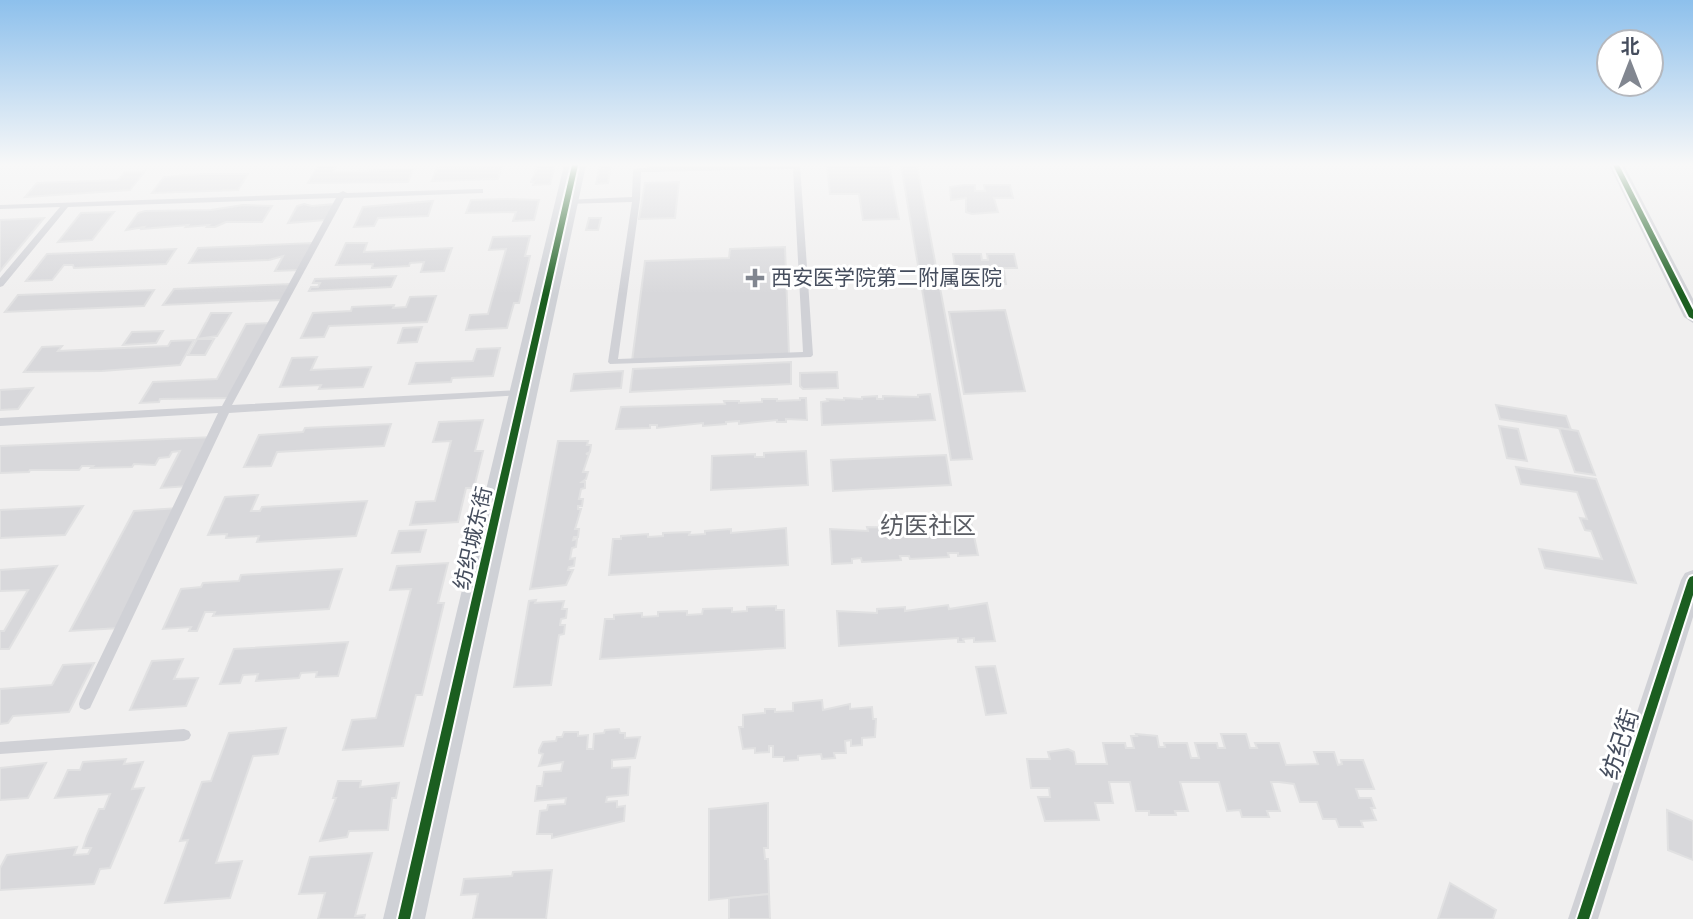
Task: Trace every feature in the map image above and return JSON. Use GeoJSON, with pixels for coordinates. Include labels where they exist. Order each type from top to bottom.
{"type":"FeatureCollection","features":[{"type":"Feature","properties":{"kind":"street","name":"纺织城东街"},"geometry":{"type":"LineString","coordinates":[[404,919],[565,208]]}},
{"type":"Feature","properties":{"kind":"street"},"geometry":{"type":"LineString","coordinates":[[1638,208],[1693,317]]}},
{"type":"Feature","properties":{"kind":"street","name":"纺纪街"},"geometry":{"type":"LineString","coordinates":[[1583,919],[1693,580]]}},
{"type":"Feature","properties":{"kind":"lane"},"geometry":{"type":"LineString","coordinates":[[0,284],[64,208]]}},
{"type":"Feature","properties":{"kind":"lane"},"geometry":{"type":"LineString","coordinates":[[85,704],[225,410],[335,208]]}},
{"type":"Feature","properties":{"kind":"lane"},"geometry":{"type":"LineString","coordinates":[[635,208],[613,362],[808,355],[799,208]]}},
{"type":"Feature","properties":{"kind":"lane"},"geometry":{"type":"LineString","coordinates":[[0,422],[524,393]]}},
{"type":"Feature","properties":{"kind":"lane"},"geometry":{"type":"LineString","coordinates":[[0,748],[184,735]]}},
{"type":"Feature","properties":{"kind":"building"},"geometry":{"type":"Polygon","coordinates":[[[271,208],[262,222],[226,222],[215,227],[186,227],[188,225],[126,230],[138,213],[145,211],[271,208]]]}},
{"type":"Feature","properties":{"kind":"building"},"geometry":{"type":"Polygon","coordinates":[[[296,208],[333,208],[325,220],[288,223],[296,208]]]}},
{"type":"Feature","properties":{"kind":"building"},"geometry":{"type":"Polygon","coordinates":[[[363,208],[431,208],[428,216],[378,218],[374,226],[354,227],[363,208]]]}},
{"type":"Feature","properties":{"kind":"building"},"geometry":{"type":"Polygon","coordinates":[[[468,208],[537,208],[534,220],[513,221],[516,212],[466,213],[468,208]]]}},
{"type":"Feature","properties":{"kind":"building"},"geometry":{"type":"Polygon","coordinates":[[[641,208],[676,208],[675,218],[639,219],[641,208]]]}},
{"type":"Feature","properties":{"kind":"building"},"geometry":{"type":"Polygon","coordinates":[[[861,208],[897,208],[899,219],[863,220],[861,208]]]}},
{"type":"Feature","properties":{"kind":"building"},"geometry":{"type":"Polygon","coordinates":[[[908,208],[925,208],[972,459],[951,460],[908,208]]]}},
{"type":"Feature","properties":{"kind":"building"},"geometry":{"type":"Polygon","coordinates":[[[966,208],[997,208],[998,212],[972,214],[966,212],[966,208]]]}},
{"type":"Feature","properties":{"kind":"building"},"geometry":{"type":"Polygon","coordinates":[[[114,212],[92,240],[58,242],[81,213],[114,212]]]}},
{"type":"Feature","properties":{"kind":"building"},"geometry":{"type":"Polygon","coordinates":[[[44,218],[0,271],[0,220],[44,218]]]}},
{"type":"Feature","properties":{"kind":"building"},"geometry":{"type":"Polygon","coordinates":[[[589,218],[601,218],[598,230],[586,230],[589,218]]]}},
{"type":"Feature","properties":{"kind":"building"},"geometry":{"type":"Polygon","coordinates":[[[530,236],[525,256],[530,256],[519,303],[514,303],[507,328],[466,330],[470,315],[488,314],[506,249],[489,250],[493,237],[530,236]]]}},
{"type":"Feature","properties":{"kind":"building"},"geometry":{"type":"Polygon","coordinates":[[[313,243],[300,270],[275,271],[283,256],[269,260],[189,263],[198,248],[313,243]]]}},
{"type":"Feature","properties":{"kind":"building"},"geometry":{"type":"Polygon","coordinates":[[[346,243],[367,243],[364,252],[452,248],[444,271],[421,272],[424,262],[410,263],[409,266],[372,268],[373,264],[336,265],[346,243]]]}},
{"type":"Feature","properties":{"kind":"building"},"geometry":{"type":"Polygon","coordinates":[[[785,247],[789,355],[632,361],[645,261],[729,258],[730,249],[785,247]]]}},
{"type":"Feature","properties":{"kind":"building"},"geometry":{"type":"Polygon","coordinates":[[[176,249],[166,264],[74,268],[73,265],[64,265],[52,280],[26,281],[47,254],[176,249]]]}},
{"type":"Feature","properties":{"kind":"building"},"geometry":{"type":"Polygon","coordinates":[[[953,254],[981,254],[982,260],[988,260],[987,254],[1014,254],[1017,268],[1001,268],[1006,284],[979,286],[971,284],[969,268],[955,268],[953,254]]]}},
{"type":"Feature","properties":{"kind":"building"},"geometry":{"type":"Polygon","coordinates":[[[396,276],[391,287],[309,291],[320,283],[313,283],[315,279],[396,276]]]}},
{"type":"Feature","properties":{"kind":"building"},"geometry":{"type":"Polygon","coordinates":[[[290,284],[282,300],[163,305],[174,289],[290,284]]]}},
{"type":"Feature","properties":{"kind":"building"},"geometry":{"type":"Polygon","coordinates":[[[154,290],[144,306],[5,312],[18,295],[154,290]]]}},
{"type":"Feature","properties":{"kind":"building"},"geometry":{"type":"Polygon","coordinates":[[[436,296],[427,322],[329,326],[324,337],[301,338],[313,313],[351,311],[352,307],[406,307],[410,297],[436,296]]]}},
{"type":"Feature","properties":{"kind":"building"},"geometry":{"type":"Polygon","coordinates":[[[1005,310],[1025,391],[964,394],[949,312],[1005,310]]]}},
{"type":"Feature","properties":{"kind":"building"},"geometry":{"type":"Polygon","coordinates":[[[211,313],[231,313],[217,336],[197,339],[211,313]]]}},
{"type":"Feature","properties":{"kind":"building"},"geometry":{"type":"Polygon","coordinates":[[[271,323],[233,398],[160,399],[159,402],[140,403],[153,382],[217,379],[246,324],[271,323]]]}},
{"type":"Feature","properties":{"kind":"building"},"geometry":{"type":"Polygon","coordinates":[[[422,327],[417,342],[398,343],[403,328],[422,327]]]}},
{"type":"Feature","properties":{"kind":"building"},"geometry":{"type":"Polygon","coordinates":[[[163,331],[156,343],[123,345],[132,332],[163,331]]]}},
{"type":"Feature","properties":{"kind":"building"},"geometry":{"type":"Polygon","coordinates":[[[197,339],[214,339],[205,355],[188,355],[197,339]]]}},
{"type":"Feature","properties":{"kind":"building"},"geometry":{"type":"Polygon","coordinates":[[[194,340],[180,365],[102,371],[24,372],[42,347],[62,346],[58,351],[168,346],[171,341],[194,340]]]}},
{"type":"Feature","properties":{"kind":"building"},"geometry":{"type":"Polygon","coordinates":[[[500,348],[493,376],[409,384],[416,363],[473,361],[477,349],[500,348]]]}},
{"type":"Feature","properties":{"kind":"building"},"geometry":{"type":"Polygon","coordinates":[[[317,357],[311,370],[371,367],[363,387],[280,387],[292,358],[317,357]]]}},
{"type":"Feature","properties":{"kind":"building"},"geometry":{"type":"Polygon","coordinates":[[[791,362],[791,384],[630,392],[633,369],[791,362]]]}},
{"type":"Feature","properties":{"kind":"building"},"geometry":{"type":"Polygon","coordinates":[[[623,371],[621,388],[571,391],[574,374],[623,371]]]}},
{"type":"Feature","properties":{"kind":"building"},"geometry":{"type":"Polygon","coordinates":[[[837,372],[838,388],[803,389],[800,386],[800,373],[837,372]]]}},
{"type":"Feature","properties":{"kind":"building"},"geometry":{"type":"Polygon","coordinates":[[[33,388],[18,409],[0,410],[0,390],[33,388]]]}},
{"type":"Feature","properties":{"kind":"building"},"geometry":{"type":"Polygon","coordinates":[[[930,394],[935,420],[822,425],[821,402],[828,401],[827,399],[877,396],[877,399],[883,399],[883,396],[918,397],[930,394]]]}},
{"type":"Feature","properties":{"kind":"building"},"geometry":{"type":"Polygon","coordinates":[[[806,398],[807,420],[786,419],[786,422],[777,420],[739,424],[739,421],[657,428],[657,425],[650,425],[650,428],[616,429],[621,407],[725,404],[724,401],[739,403],[762,402],[762,399],[777,401],[806,398]]]}},
{"type":"Feature","properties":{"kind":"building"},"geometry":{"type":"Polygon","coordinates":[[[1496,405],[1566,416],[1571,430],[1500,419],[1496,405]]]}},
{"type":"Feature","properties":{"kind":"building"},"geometry":{"type":"Polygon","coordinates":[[[483,420],[475,451],[483,451],[474,488],[466,488],[458,522],[410,525],[416,502],[435,501],[451,441],[433,442],[439,422],[483,420]]]}},
{"type":"Feature","properties":{"kind":"building"},"geometry":{"type":"Polygon","coordinates":[[[391,424],[384,446],[277,452],[271,466],[244,467],[259,435],[303,432],[305,428],[391,424]]]}},
{"type":"Feature","properties":{"kind":"building"},"geometry":{"type":"Polygon","coordinates":[[[1499,426],[1518,429],[1527,461],[1507,458],[1499,426]]]}},
{"type":"Feature","properties":{"kind":"building"},"geometry":{"type":"Polygon","coordinates":[[[1559,428],[1578,431],[1595,475],[1575,472],[1559,428]]]}},
{"type":"Feature","properties":{"kind":"building"},"geometry":{"type":"Polygon","coordinates":[[[214,437],[189,486],[161,488],[180,451],[172,452],[169,457],[159,458],[155,465],[91,468],[93,466],[82,466],[79,470],[0,473],[0,446],[214,437]]]}},
{"type":"Feature","properties":{"kind":"building"},"geometry":{"type":"Polygon","coordinates":[[[558,441],[588,441],[587,445],[591,445],[590,452],[586,454],[589,454],[583,472],[588,472],[582,482],[585,482],[585,488],[581,489],[579,499],[583,499],[582,506],[578,506],[578,509],[581,509],[575,529],[579,529],[578,537],[574,537],[573,540],[577,539],[576,547],[572,548],[570,559],[575,558],[574,566],[569,567],[568,570],[573,570],[566,585],[530,589],[558,441]]]}},
{"type":"Feature","properties":{"kind":"building"},"geometry":{"type":"Polygon","coordinates":[[[806,451],[808,485],[711,490],[712,456],[755,454],[755,457],[764,457],[764,453],[806,451]]]}},
{"type":"Feature","properties":{"kind":"building"},"geometry":{"type":"Polygon","coordinates":[[[946,455],[951,485],[833,491],[831,460],[946,455]]]}},
{"type":"Feature","properties":{"kind":"building"},"geometry":{"type":"Polygon","coordinates":[[[1516,467],[1596,479],[1636,583],[1545,568],[1539,549],[1602,559],[1591,531],[1585,530],[1580,518],[1587,519],[1577,492],[1521,484],[1516,467]]]}},
{"type":"Feature","properties":{"kind":"building"},"geometry":{"type":"Polygon","coordinates":[[[258,495],[251,511],[260,511],[262,507],[367,501],[356,536],[257,542],[259,536],[226,538],[227,534],[208,535],[225,497],[258,495]]]}},
{"type":"Feature","properties":{"kind":"building"},"geometry":{"type":"Polygon","coordinates":[[[83,506],[65,535],[0,538],[0,510],[83,506]]]}},
{"type":"Feature","properties":{"kind":"building"},"geometry":{"type":"Polygon","coordinates":[[[178,508],[120,628],[70,631],[134,511],[178,508]]]}},
{"type":"Feature","properties":{"kind":"building"},"geometry":{"type":"Polygon","coordinates":[[[971,522],[978,555],[958,556],[958,553],[948,553],[949,557],[910,559],[909,556],[900,556],[901,560],[862,562],[861,558],[852,559],[852,563],[832,564],[830,529],[868,531],[867,527],[915,528],[914,525],[956,526],[955,523],[971,522]]]}},
{"type":"Feature","properties":{"kind":"building"},"geometry":{"type":"Polygon","coordinates":[[[786,528],[788,565],[609,575],[613,539],[621,539],[621,536],[648,534],[648,537],[663,536],[663,533],[690,532],[689,535],[705,534],[705,531],[731,529],[731,533],[786,528]]]}},
{"type":"Feature","properties":{"kind":"building"},"geometry":{"type":"Polygon","coordinates":[[[426,530],[420,552],[392,553],[399,531],[426,530]]]}},
{"type":"Feature","properties":{"kind":"building"},"geometry":{"type":"Polygon","coordinates":[[[448,563],[438,603],[444,603],[422,695],[416,695],[403,746],[343,750],[352,720],[376,718],[411,589],[390,590],[397,566],[448,563]]]}},
{"type":"Feature","properties":{"kind":"building"},"geometry":{"type":"Polygon","coordinates":[[[57,566],[9,649],[0,649],[0,631],[4,631],[28,590],[0,591],[0,570],[57,566]]]}},
{"type":"Feature","properties":{"kind":"building"},"geometry":{"type":"Polygon","coordinates":[[[342,569],[329,609],[213,616],[215,612],[205,612],[197,631],[189,631],[191,627],[163,629],[181,589],[201,587],[203,583],[239,581],[241,575],[342,569]]]}},
{"type":"Feature","properties":{"kind":"building"},"geometry":{"type":"Polygon","coordinates":[[[536,600],[535,603],[564,601],[562,609],[567,609],[566,618],[561,619],[560,625],[565,625],[564,634],[559,635],[551,685],[514,687],[529,601],[536,600]]]}},
{"type":"Feature","properties":{"kind":"building"},"geometry":{"type":"Polygon","coordinates":[[[987,603],[995,641],[974,642],[974,638],[958,642],[958,638],[839,646],[837,611],[877,613],[877,609],[905,607],[905,611],[948,605],[949,609],[987,603]]]}},
{"type":"Feature","properties":{"kind":"building"},"geometry":{"type":"Polygon","coordinates":[[[776,606],[776,610],[784,610],[785,648],[600,659],[605,619],[614,619],[614,615],[642,613],[642,617],[658,616],[658,612],[687,611],[687,615],[702,614],[703,609],[732,608],[732,612],[747,611],[747,607],[776,606]]]}},
{"type":"Feature","properties":{"kind":"building"},"geometry":{"type":"Polygon","coordinates":[[[348,642],[338,676],[316,677],[317,672],[301,673],[299,678],[256,681],[258,674],[243,675],[240,683],[220,684],[234,649],[348,642]]]}},
{"type":"Feature","properties":{"kind":"building"},"geometry":{"type":"Polygon","coordinates":[[[183,659],[174,679],[198,678],[186,706],[130,710],[152,661],[183,659]]]}},
{"type":"Feature","properties":{"kind":"building"},"geometry":{"type":"Polygon","coordinates":[[[94,663],[69,712],[13,716],[8,723],[0,724],[0,689],[52,685],[63,665],[94,663]]]}},
{"type":"Feature","properties":{"kind":"building"},"geometry":{"type":"Polygon","coordinates":[[[995,666],[1006,713],[986,715],[976,667],[995,666]]]}},
{"type":"Feature","properties":{"kind":"building"},"geometry":{"type":"Polygon","coordinates":[[[822,700],[823,710],[850,704],[850,709],[872,707],[873,719],[876,719],[875,737],[862,738],[862,745],[851,746],[851,740],[845,741],[846,753],[834,753],[835,758],[822,759],[821,754],[798,756],[798,760],[784,761],[784,757],[773,757],[773,746],[769,746],[769,752],[755,753],[755,748],[743,749],[739,727],[743,727],[743,715],[765,713],[765,709],[775,709],[775,712],[793,711],[793,703],[822,700]]]}},
{"type":"Feature","properties":{"kind":"building"},"geometry":{"type":"Polygon","coordinates":[[[286,728],[278,754],[253,756],[216,863],[242,861],[230,898],[165,903],[188,840],[180,841],[202,782],[211,781],[229,733],[286,728]]]}},
{"type":"Feature","properties":{"kind":"building"},"geometry":{"type":"Polygon","coordinates":[[[619,729],[620,733],[625,733],[625,738],[640,737],[635,758],[612,760],[612,768],[630,767],[628,795],[607,797],[606,802],[617,801],[617,807],[625,806],[624,821],[552,838],[552,834],[537,834],[540,811],[547,810],[548,805],[565,804],[566,798],[535,801],[537,786],[542,786],[544,772],[561,771],[563,762],[539,766],[543,754],[539,753],[539,750],[543,742],[556,741],[564,732],[578,732],[578,736],[588,735],[587,749],[593,749],[594,734],[619,729]]]}},
{"type":"Feature","properties":{"kind":"building"},"geometry":{"type":"Polygon","coordinates":[[[1136,734],[1157,736],[1159,747],[1165,747],[1164,743],[1187,743],[1191,758],[1199,758],[1195,743],[1217,743],[1218,748],[1225,748],[1221,734],[1246,734],[1250,748],[1257,748],[1255,743],[1279,743],[1286,765],[1318,764],[1314,752],[1334,752],[1338,765],[1342,764],[1341,760],[1363,760],[1374,789],[1356,789],[1359,798],[1371,798],[1375,808],[1371,808],[1376,820],[1361,821],[1363,827],[1339,827],[1336,819],[1323,819],[1317,802],[1300,802],[1294,784],[1279,782],[1271,782],[1280,811],[1267,811],[1269,817],[1242,817],[1240,810],[1227,811],[1219,782],[1180,782],[1188,811],[1175,811],[1176,815],[1149,815],[1149,811],[1136,811],[1130,782],[1109,782],[1113,803],[1095,803],[1099,820],[1045,821],[1038,797],[1050,797],[1049,788],[1031,788],[1027,759],[1050,759],[1048,752],[1068,749],[1074,752],[1076,764],[1107,764],[1103,743],[1125,743],[1126,748],[1134,748],[1131,736],[1137,736],[1136,734]]]}},
{"type":"Feature","properties":{"kind":"building"},"geometry":{"type":"Polygon","coordinates":[[[126,759],[124,764],[143,762],[132,789],[144,788],[110,868],[100,869],[94,884],[0,890],[0,868],[7,855],[77,847],[74,855],[88,854],[91,848],[83,848],[87,836],[99,809],[104,809],[110,794],[55,798],[68,770],[80,770],[83,762],[126,759]]]}},
{"type":"Feature","properties":{"kind":"building"},"geometry":{"type":"Polygon","coordinates":[[[46,763],[28,798],[0,800],[0,768],[46,763]]]}},
{"type":"Feature","properties":{"kind":"building"},"geometry":{"type":"Polygon","coordinates":[[[338,781],[361,781],[360,787],[399,783],[396,798],[392,798],[388,830],[349,831],[347,837],[320,841],[336,798],[333,798],[338,781]]]}},
{"type":"Feature","properties":{"kind":"building"},"geometry":{"type":"Polygon","coordinates":[[[768,803],[768,848],[764,848],[765,859],[768,859],[769,894],[709,900],[709,809],[768,803]]]}},
{"type":"Feature","properties":{"kind":"building"},"geometry":{"type":"Polygon","coordinates":[[[1667,810],[1693,821],[1693,860],[1668,850],[1667,810]]]}},
{"type":"Feature","properties":{"kind":"building"},"geometry":{"type":"Polygon","coordinates":[[[372,853],[355,916],[365,915],[364,919],[318,919],[325,893],[299,894],[310,857],[372,853]]]}},
{"type":"Feature","properties":{"kind":"building"},"geometry":{"type":"Polygon","coordinates":[[[552,870],[546,919],[473,919],[478,894],[461,895],[464,879],[552,870]]]}},
{"type":"Feature","properties":{"kind":"building"},"geometry":{"type":"Polygon","coordinates":[[[1450,883],[1496,910],[1493,919],[1438,919],[1450,883]]]}},
{"type":"Feature","properties":{"kind":"building"},"geometry":{"type":"Polygon","coordinates":[[[769,894],[770,919],[729,919],[729,898],[769,894]]]}},
{"type":"Feature","properties":{"kind":"cycle path"},"geometry":{"type":"LineString","coordinates":[[404,919],[565,208]]}},
{"type":"Feature","properties":{"kind":"cycle path"},"geometry":{"type":"LineString","coordinates":[[1638,208],[1693,317]]}},
{"type":"Feature","properties":{"kind":"cycle path"},"geometry":{"type":"LineString","coordinates":[[1583,919],[1693,580]]}},
{"type":"Feature","properties":{"kind":"place","name":"西安医学院第二附属医院"},"geometry":{"type":"Point","coordinates":[755,278]}},
{"type":"Feature","properties":{"kind":"district","name":"纺医社区"},"geometry":{"type":"Point","coordinates":[928,526]}}]}
